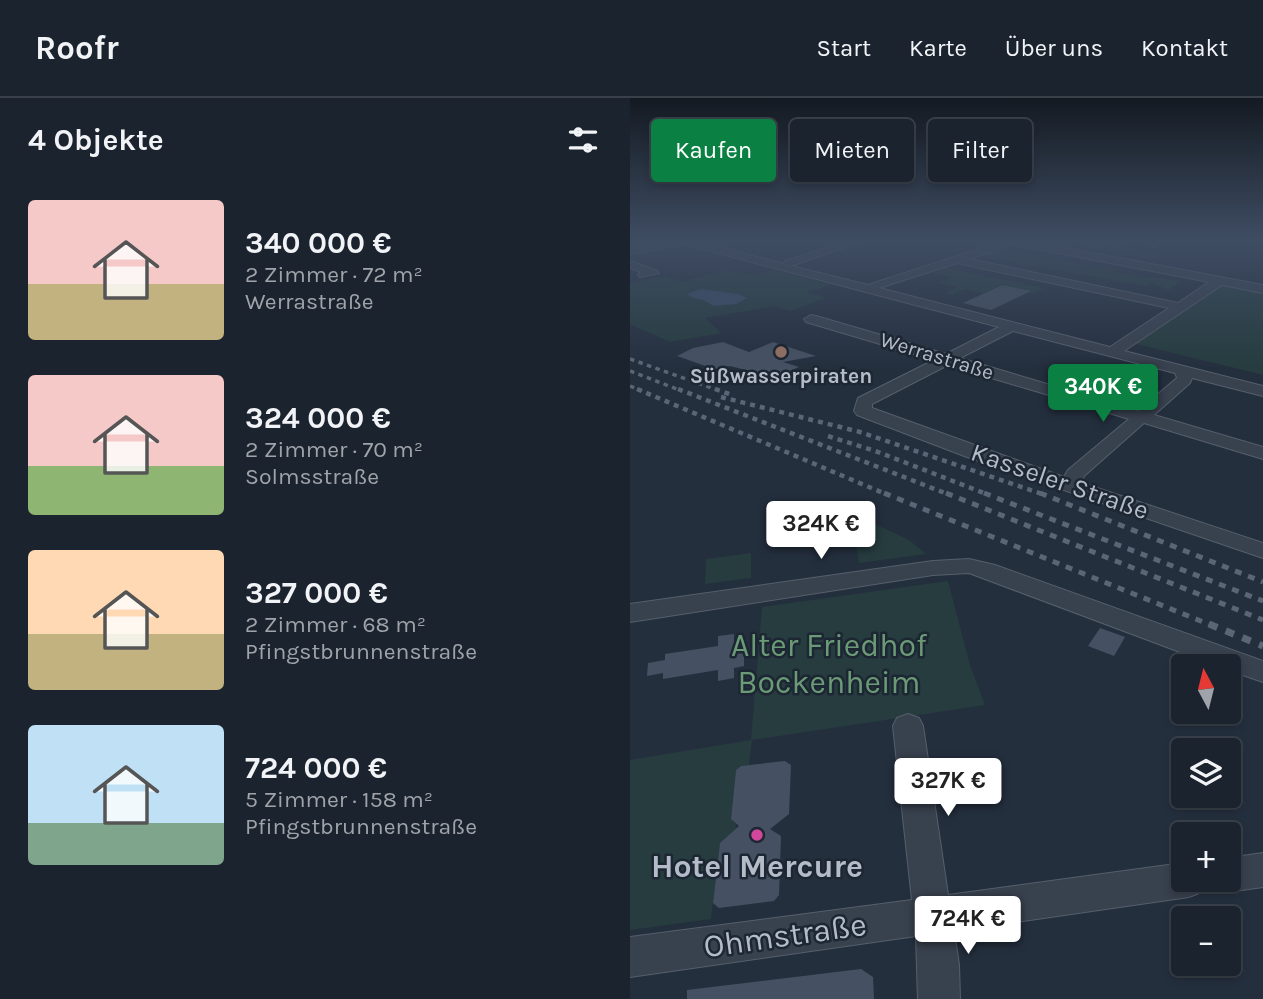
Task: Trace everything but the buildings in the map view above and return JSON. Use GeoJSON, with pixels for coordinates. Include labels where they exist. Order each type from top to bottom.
{"type":"FeatureCollection","features":[{"type":"Feature","properties":{"kind":"street"},"geometry":{"type":"LineString","coordinates":[[847,284],[1005,325],[1263,382]]}},
{"type":"Feature","properties":{"kind":"street"},"geometry":{"type":"LineString","coordinates":[[867,284],[1005,325]]}},
{"type":"Feature","properties":{"kind":"street"},"geometry":{"type":"LineString","coordinates":[[874,286],[880,284]]}},
{"type":"Feature","properties":{"kind":"street"},"geometry":{"type":"LineString","coordinates":[[1073,284],[1181,307]]}},
{"type":"Feature","properties":{"kind":"street"},"geometry":{"type":"LineString","coordinates":[[1117,349],[1215,284]]}},
{"type":"Feature","properties":{"kind":"street"},"geometry":{"type":"LineString","coordinates":[[1236,284],[1263,289]]}},
{"type":"Feature","properties":{"kind":"street","name":"Werrastraße"},"geometry":{"type":"LineString","coordinates":[[811,319],[1263,453]]}},
{"type":"Feature","properties":{"kind":"street"},"geometry":{"type":"LineString","coordinates":[[862,407],[864,402],[948,359],[1005,325]]}},
{"type":"Feature","properties":{"kind":"street"},"geometry":{"type":"LineString","coordinates":[[1117,349],[1263,391]]}},
{"type":"Feature","properties":{"kind":"street"},"geometry":{"type":"LineString","coordinates":[[1071,484],[1075,474],[1184,380],[1185,376],[1180,369]]}},
{"type":"Feature","properties":{"kind":"street","name":"Kasseler Straße"},"geometry":{"type":"LineString","coordinates":[[862,407],[863,411],[875,418],[1263,551]]}},
{"type":"Feature","properties":{"kind":"street"},"geometry":{"type":"LineString","coordinates":[[630,613],[950,566],[987,569],[1263,672]]}},
{"type":"Feature","properties":{"kind":"street"},"geometry":{"type":"LineString","coordinates":[[908,726],[939,965],[939,999]]}},
{"type":"Feature","properties":{"kind":"street"},"geometry":{"type":"LineString","coordinates":[[1241,873],[1263,870]]}},
{"type":"Feature","properties":{"kind":"street","name":"Ohmstraße"},"geometry":{"type":"LineString","coordinates":[[630,957],[1171,883]]}},
{"type":"Feature","properties":{"kind":"green space"},"geometry":{"type":"Polygon","coordinates":[[[630,284],[830,285],[807,292],[826,298],[790,311],[776,306],[705,318],[721,333],[670,342],[630,324],[630,284]]]}},
{"type":"Feature","properties":{"kind":"green space"},"geometry":{"type":"Polygon","coordinates":[[[944,284],[1002,284],[983,293],[965,289],[952,295],[946,293],[958,287],[944,284]]]}},
{"type":"Feature","properties":{"kind":"green space"},"geometry":{"type":"Polygon","coordinates":[[[1002,284],[1025,284],[1044,288],[1033,293],[1002,284]]]}},
{"type":"Feature","properties":{"kind":"green space"},"geometry":{"type":"Polygon","coordinates":[[[1154,284],[1176,284],[1169,290],[1154,284]]]}},
{"type":"Feature","properties":{"kind":"green space"},"geometry":{"type":"Polygon","coordinates":[[[1219,284],[1263,292],[1263,375],[1136,344],[1219,284]]]}},
{"type":"Feature","properties":{"kind":"green space"},"geometry":{"type":"Polygon","coordinates":[[[853,514],[909,540],[926,554],[859,563],[851,520],[840,516],[853,514]]]}},
{"type":"Feature","properties":{"kind":"green space"},"geometry":{"type":"Polygon","coordinates":[[[751,553],[751,578],[705,584],[706,559],[751,553]]]}},
{"type":"Feature","properties":{"kind":"green space","name":"Alter Friedhof Bockenheim"},"geometry":{"type":"Polygon","coordinates":[[[948,581],[970,665],[985,705],[752,740],[749,765],[736,770],[731,819],[736,824],[735,837],[720,843],[711,919],[630,930],[630,760],[751,740],[762,607],[948,581]]]}},
{"type":"Feature","properties":{"kind":"water"},"geometry":{"type":"Polygon","coordinates":[[[701,289],[738,294],[747,298],[736,304],[713,306],[687,294],[701,289]]]}},
{"type":"Feature","properties":{"kind":"railway"},"geometry":{"type":"LineString","coordinates":[[630,359],[720,391]]}},
{"type":"Feature","properties":{"kind":"railway"},"geometry":{"type":"LineString","coordinates":[[630,371],[682,391]]}},
{"type":"Feature","properties":{"kind":"railway"},"geometry":{"type":"LineString","coordinates":[[630,386],[642,391]]}},
{"type":"Feature","properties":{"kind":"railway"},"geometry":{"type":"LineString","coordinates":[[637,389],[888,495]]}},
{"type":"Feature","properties":{"kind":"railway"},"geometry":{"type":"LineString","coordinates":[[678,389],[950,495]]}},
{"type":"Feature","properties":{"kind":"railway"},"geometry":{"type":"LineString","coordinates":[[715,389],[732,395]]}},
{"type":"Feature","properties":{"kind":"railway"},"geometry":{"type":"LineString","coordinates":[[721,397],[860,432],[1045,495]]}},
{"type":"Feature","properties":{"kind":"railway"},"geometry":{"type":"LineString","coordinates":[[828,436],[878,452],[989,495]]}},
{"type":"Feature","properties":{"kind":"railway"},"geometry":{"type":"LineString","coordinates":[[884,493],[1213,626]]}},
{"type":"Feature","properties":{"kind":"railway"},"geometry":{"type":"LineString","coordinates":[[946,493],[1263,620]]}},
{"type":"Feature","properties":{"kind":"railway"},"geometry":{"type":"LineString","coordinates":[[984,493],[1263,601]]}},
{"type":"Feature","properties":{"kind":"railway"},"geometry":{"type":"LineString","coordinates":[[1040,493],[1263,582]]}},
{"type":"Feature","properties":{"kind":"railway"},"geometry":{"type":"LineString","coordinates":[[1209,624],[1263,646]]}},
{"type":"Feature","properties":{"kind":"place","name":"Süßwasserpiraten"},"geometry":{"type":"Point","coordinates":[781,352]}},
{"type":"Feature","properties":{"kind":"place","name":"Hotel Mercure"},"geometry":{"type":"Point","coordinates":[757,835]}}]}
